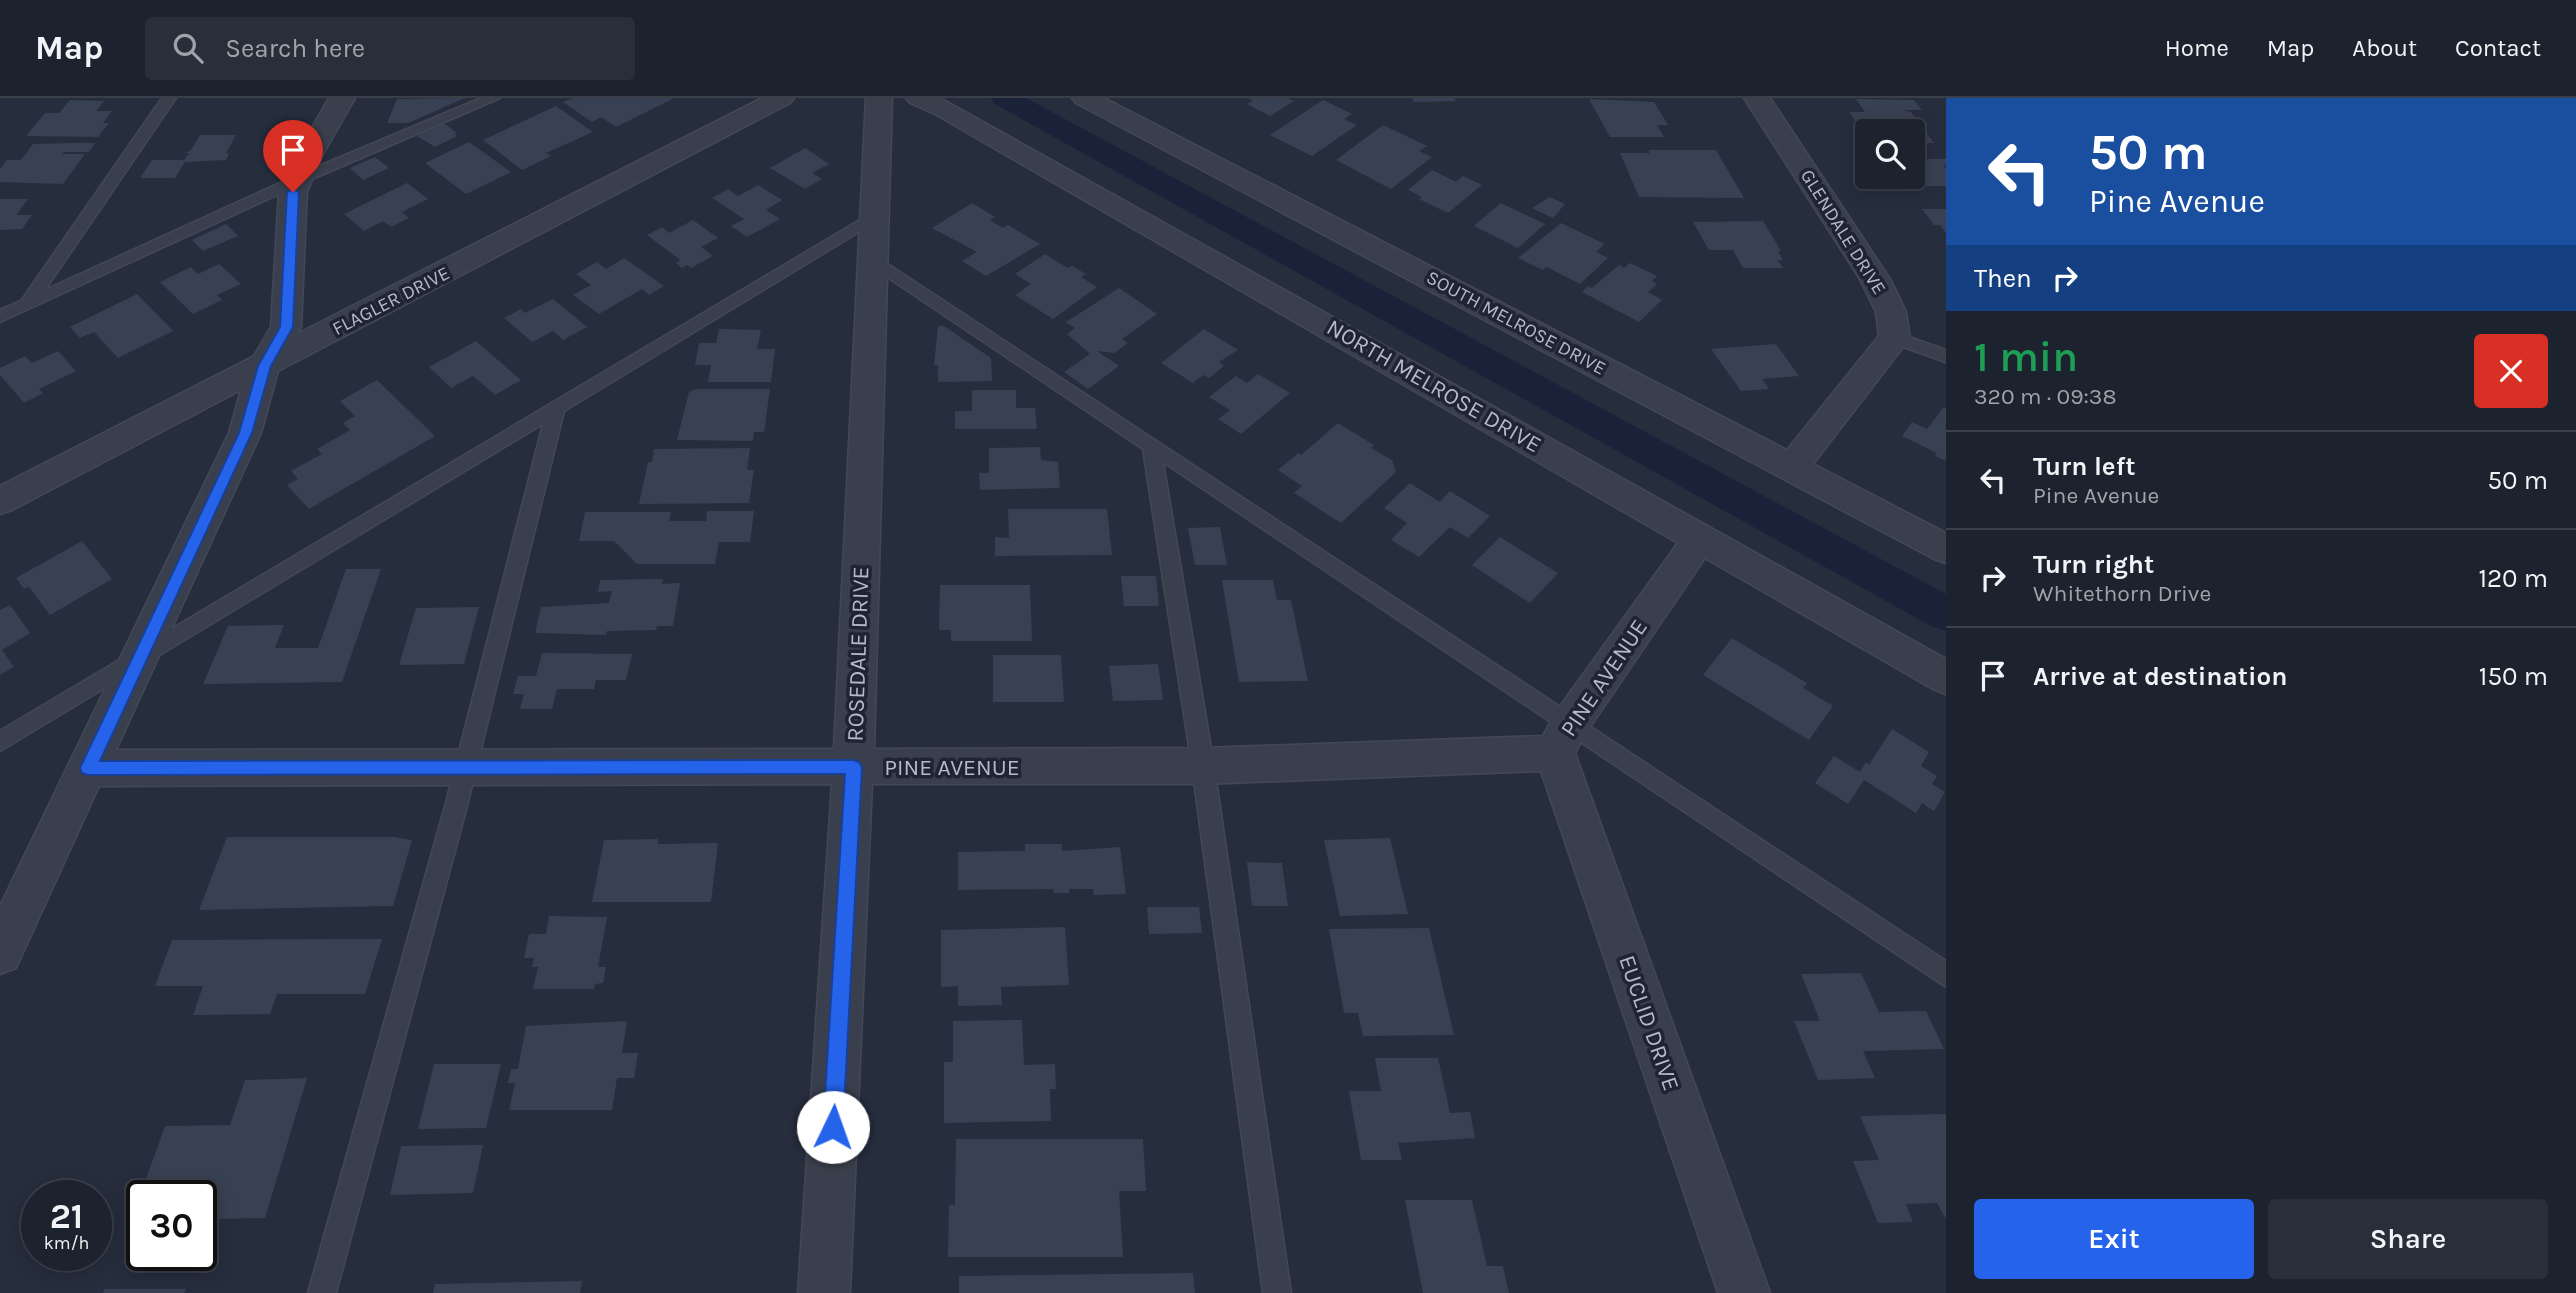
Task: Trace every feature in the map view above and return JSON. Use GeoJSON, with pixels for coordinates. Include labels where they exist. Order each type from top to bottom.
{"type":"FeatureCollection","features":[{"type":"Feature","properties":{"kind":"street"},"geometry":{"type":"LineString","coordinates":[[0,953],[246,433],[264,366],[286,327],[293,192],[310,154],[342,98]]}},
{"type":"Feature","properties":{"kind":"street","name":"FLAGLER DRIVE"},"geometry":{"type":"LineString","coordinates":[[0,501],[781,98]]}},
{"type":"Feature","properties":{"kind":"street","name":"SOUTH MELROSE DRIVE"},"geometry":{"type":"LineString","coordinates":[[1085,98],[1946,549]]}},
{"type":"Feature","properties":{"kind":"street","name":"GLENDALE DRIVE"},"geometry":{"type":"LineString","coordinates":[[1757,98],[1875,279],[1891,312],[1895,338]]}},
{"type":"Feature","properties":{"kind":"street"},"geometry":{"type":"LineString","coordinates":[[879,112],[932,103]]}},
{"type":"Feature","properties":{"kind":"street","name":"NORTH MELROSE DRIVE"},"geometry":{"type":"LineString","coordinates":[[932,103],[1946,678]]}},
{"type":"Feature","properties":{"kind":"street","name":"ROSEDALE DRIVE"},"geometry":{"type":"LineString","coordinates":[[824,1293],[853,767],[879,112]]}},
{"type":"Feature","properties":{"kind":"street"},"geometry":{"type":"LineString","coordinates":[[1791,467],[1895,338]]}},
{"type":"Feature","properties":{"kind":"street","name":"PINE AVENUE"},"geometry":{"type":"LineString","coordinates":[[88,768],[1203,765],[1563,739],[1701,537]]}},
{"type":"Feature","properties":{"kind":"street","name":"EUCLID DRIVE"},"geometry":{"type":"LineString","coordinates":[[1563,739],[1744,1293]]}},
{"type":"Feature","properties":{"kind":"lane"},"geometry":{"type":"LineString","coordinates":[[27,305],[169,98]]}},
{"type":"Feature","properties":{"kind":"lane"},"geometry":{"type":"LineString","coordinates":[[0,317],[298,180],[493,98]]}},
{"type":"Feature","properties":{"kind":"lane"},"geometry":{"type":"LineString","coordinates":[[0,742],[875,216]]}},
{"type":"Feature","properties":{"kind":"lane"},"geometry":{"type":"LineString","coordinates":[[874,260],[1152,448],[1563,739],[1946,975]]}},
{"type":"Feature","properties":{"kind":"lane"},"geometry":{"type":"LineString","coordinates":[[1895,338],[1946,356]]}},
{"type":"Feature","properties":{"kind":"lane"},"geometry":{"type":"LineString","coordinates":[[322,1293],[466,767],[556,408]]}},
{"type":"Feature","properties":{"kind":"lane"},"geometry":{"type":"LineString","coordinates":[[1152,448],[1203,765],[1277,1293]]}},
{"type":"Feature","properties":{"kind":"building"},"geometry":{"type":"Polygon","coordinates":[[[465,98],[408,123],[387,123],[397,99],[465,98]]]}},
{"type":"Feature","properties":{"kind":"building"},"geometry":{"type":"Polygon","coordinates":[[[573,98],[674,98],[616,127],[601,117],[592,122],[563,102],[573,98]]]}},
{"type":"Feature","properties":{"kind":"building"},"geometry":{"type":"Polygon","coordinates":[[[1248,98],[1288,98],[1294,101],[1270,116],[1247,104],[1253,101],[1248,98]]]}},
{"type":"Feature","properties":{"kind":"building"},"geometry":{"type":"Polygon","coordinates":[[[1412,98],[1454,98],[1456,101],[1414,102],[1412,98]]]}},
{"type":"Feature","properties":{"kind":"building"},"geometry":{"type":"Polygon","coordinates":[[[1589,99],[1654,102],[1668,125],[1657,125],[1664,137],[1610,137],[1589,99]]]}},
{"type":"Feature","properties":{"kind":"building"},"geometry":{"type":"Polygon","coordinates":[[[1856,99],[1914,100],[1922,110],[1902,110],[1911,112],[1916,119],[1855,120],[1849,112],[1865,112],[1856,99]]]}},
{"type":"Feature","properties":{"kind":"building"},"geometry":{"type":"Polygon","coordinates":[[[70,100],[104,101],[96,111],[112,111],[103,123],[109,123],[98,137],[26,136],[45,113],[59,113],[70,100]]]}},
{"type":"Feature","properties":{"kind":"building"},"geometry":{"type":"Polygon","coordinates":[[[1323,100],[1352,114],[1344,119],[1357,125],[1312,156],[1270,135],[1323,100]]]}},
{"type":"Feature","properties":{"kind":"building"},"geometry":{"type":"Polygon","coordinates":[[[556,106],[593,132],[546,153],[551,156],[522,170],[483,140],[556,106]]]}},
{"type":"Feature","properties":{"kind":"building"},"geometry":{"type":"Polygon","coordinates":[[[444,123],[457,133],[454,134],[457,136],[435,147],[417,136],[444,123]]]}},
{"type":"Feature","properties":{"kind":"building"},"geometry":{"type":"Polygon","coordinates":[[[1383,125],[1427,146],[1419,151],[1432,157],[1391,189],[1336,160],[1383,125]]]}},
{"type":"Feature","properties":{"kind":"building"},"geometry":{"type":"Polygon","coordinates":[[[1925,131],[1934,143],[1925,143],[1925,131]]]}},
{"type":"Feature","properties":{"kind":"building"},"geometry":{"type":"Polygon","coordinates":[[[200,135],[236,135],[226,153],[229,153],[226,160],[185,162],[175,178],[140,178],[152,160],[184,160],[189,153],[185,153],[191,150],[200,135]]]}},
{"type":"Feature","properties":{"kind":"building"},"geometry":{"type":"Polygon","coordinates":[[[469,142],[511,172],[466,194],[425,163],[469,142]]]}},
{"type":"Feature","properties":{"kind":"building"},"geometry":{"type":"Polygon","coordinates":[[[95,143],[89,152],[62,154],[85,154],[63,184],[0,182],[0,169],[7,160],[21,160],[33,144],[95,143]]]}},
{"type":"Feature","properties":{"kind":"building"},"geometry":{"type":"Polygon","coordinates":[[[805,148],[829,164],[812,173],[822,179],[805,189],[770,168],[805,148]]]}},
{"type":"Feature","properties":{"kind":"building"},"geometry":{"type":"Polygon","coordinates":[[[1648,150],[1716,150],[1744,198],[1639,197],[1620,153],[1650,153],[1648,150]]]}},
{"type":"Feature","properties":{"kind":"building"},"geometry":{"type":"Polygon","coordinates":[[[375,157],[389,168],[363,180],[350,168],[375,157]]]}},
{"type":"Feature","properties":{"kind":"building"},"geometry":{"type":"Polygon","coordinates":[[[1925,159],[1946,159],[1946,165],[1943,165],[1946,169],[1946,186],[1925,186],[1925,159]]]}},
{"type":"Feature","properties":{"kind":"building"},"geometry":{"type":"Polygon","coordinates":[[[1432,170],[1456,182],[1463,176],[1482,185],[1448,213],[1419,199],[1422,197],[1408,190],[1432,170]]]}},
{"type":"Feature","properties":{"kind":"building"},"geometry":{"type":"Polygon","coordinates":[[[407,183],[428,199],[402,212],[409,218],[391,227],[383,221],[364,231],[344,214],[407,183]]]}},
{"type":"Feature","properties":{"kind":"building"},"geometry":{"type":"Polygon","coordinates":[[[758,185],[782,200],[766,210],[780,219],[747,237],[731,226],[744,219],[712,198],[728,189],[738,196],[758,185]]]}},
{"type":"Feature","properties":{"kind":"building"},"geometry":{"type":"Polygon","coordinates":[[[1550,197],[1565,204],[1553,218],[1532,208],[1550,197]]]}},
{"type":"Feature","properties":{"kind":"building"},"geometry":{"type":"Polygon","coordinates":[[[0,199],[28,199],[16,215],[32,215],[22,229],[0,230],[0,199]]]}},
{"type":"Feature","properties":{"kind":"building"},"geometry":{"type":"Polygon","coordinates":[[[972,203],[995,217],[990,220],[1003,228],[1008,225],[1040,244],[986,276],[962,261],[977,252],[932,228],[972,203]]]}},
{"type":"Feature","properties":{"kind":"building"},"geometry":{"type":"Polygon","coordinates":[[[1501,203],[1545,224],[1518,248],[1474,226],[1501,203]]]}},
{"type":"Feature","properties":{"kind":"building"},"geometry":{"type":"Polygon","coordinates":[[[1922,209],[1946,209],[1946,233],[1940,225],[1934,225],[1922,209]]]}},
{"type":"Feature","properties":{"kind":"building"},"geometry":{"type":"Polygon","coordinates":[[[693,220],[718,238],[701,247],[713,256],[691,268],[687,265],[682,268],[676,263],[680,260],[647,235],[662,227],[669,233],[693,220]]]}},
{"type":"Feature","properties":{"kind":"building"},"geometry":{"type":"Polygon","coordinates":[[[1763,221],[1781,251],[1778,251],[1783,260],[1778,260],[1783,268],[1743,268],[1733,250],[1709,250],[1693,222],[1763,221]]]}},
{"type":"Feature","properties":{"kind":"building"},"geometry":{"type":"Polygon","coordinates":[[[1561,223],[1605,244],[1596,252],[1608,258],[1580,284],[1547,267],[1543,270],[1518,258],[1561,223]]]}},
{"type":"Feature","properties":{"kind":"building"},"geometry":{"type":"Polygon","coordinates":[[[226,224],[238,236],[203,251],[192,240],[226,224]]]}},
{"type":"Feature","properties":{"kind":"building"},"geometry":{"type":"Polygon","coordinates":[[[1045,254],[1068,268],[1072,266],[1086,274],[1081,277],[1097,287],[1053,319],[1015,295],[1031,284],[1015,274],[1045,254]]]}},
{"type":"Feature","properties":{"kind":"building"},"geometry":{"type":"Polygon","coordinates":[[[624,258],[664,286],[649,295],[642,289],[599,314],[573,295],[591,285],[576,274],[597,262],[606,269],[624,258]]]}},
{"type":"Feature","properties":{"kind":"building"},"geometry":{"type":"Polygon","coordinates":[[[1630,263],[1657,276],[1652,281],[1657,284],[1648,292],[1662,300],[1639,322],[1582,292],[1588,286],[1592,288],[1619,265],[1624,268],[1630,263]]]}},
{"type":"Feature","properties":{"kind":"building"},"geometry":{"type":"Polygon","coordinates":[[[219,264],[241,284],[217,295],[222,300],[193,314],[160,282],[191,267],[198,274],[219,264]]]}},
{"type":"Feature","properties":{"kind":"building"},"geometry":{"type":"Polygon","coordinates":[[[1119,288],[1157,314],[1122,339],[1128,343],[1114,353],[1097,351],[1119,366],[1088,389],[1064,372],[1090,354],[1067,334],[1075,328],[1066,322],[1119,288]]]}},
{"type":"Feature","properties":{"kind":"building"},"geometry":{"type":"Polygon","coordinates":[[[137,294],[173,331],[118,358],[94,332],[80,338],[70,327],[137,294]]]}},
{"type":"Feature","properties":{"kind":"building"},"geometry":{"type":"Polygon","coordinates":[[[553,299],[587,327],[563,340],[553,331],[532,342],[504,318],[521,309],[525,313],[553,299]]]}},
{"type":"Feature","properties":{"kind":"building"},"geometry":{"type":"Polygon","coordinates":[[[938,326],[944,326],[991,358],[992,381],[938,382],[938,365],[934,365],[938,326]]]}},
{"type":"Feature","properties":{"kind":"building"},"geometry":{"type":"Polygon","coordinates":[[[719,329],[761,330],[757,349],[775,349],[771,382],[708,382],[711,365],[695,365],[699,343],[716,343],[719,329]]]}},
{"type":"Feature","properties":{"kind":"building"},"geometry":{"type":"Polygon","coordinates":[[[1204,329],[1238,350],[1219,362],[1224,366],[1209,378],[1203,375],[1193,383],[1161,363],[1204,329]]]}},
{"type":"Feature","properties":{"kind":"building"},"geometry":{"type":"Polygon","coordinates":[[[476,341],[521,380],[495,395],[473,376],[451,388],[429,367],[476,341]]]}},
{"type":"Feature","properties":{"kind":"building"},"geometry":{"type":"Polygon","coordinates":[[[1776,344],[1799,376],[1762,379],[1769,389],[1741,391],[1711,349],[1776,344]]]}},
{"type":"Feature","properties":{"kind":"building"},"geometry":{"type":"Polygon","coordinates":[[[58,351],[76,371],[39,389],[43,393],[24,403],[0,375],[0,368],[25,356],[32,363],[58,351]]]}},
{"type":"Feature","properties":{"kind":"building"},"geometry":{"type":"Polygon","coordinates":[[[1258,374],[1290,393],[1241,434],[1218,419],[1230,410],[1209,397],[1236,376],[1247,383],[1258,374]]]}},
{"type":"Feature","properties":{"kind":"building"},"geometry":{"type":"Polygon","coordinates":[[[377,380],[435,436],[309,509],[287,485],[298,479],[291,471],[322,454],[317,449],[350,430],[343,423],[355,416],[340,401],[377,380]]]}},
{"type":"Feature","properties":{"kind":"building"},"geometry":{"type":"Polygon","coordinates":[[[697,389],[770,389],[764,432],[754,432],[753,441],[677,440],[689,392],[697,389]]]}},
{"type":"Feature","properties":{"kind":"building"},"geometry":{"type":"Polygon","coordinates":[[[972,390],[1016,390],[1016,408],[1035,408],[1037,429],[955,429],[955,411],[972,411],[972,390]]]}},
{"type":"Feature","properties":{"kind":"building"},"geometry":{"type":"Polygon","coordinates":[[[1944,407],[1946,461],[1935,456],[1937,453],[1902,436],[1912,422],[1927,429],[1944,407]]]}},
{"type":"Feature","properties":{"kind":"building"},"geometry":{"type":"Polygon","coordinates":[[[1338,423],[1374,445],[1371,448],[1392,460],[1396,472],[1341,523],[1294,493],[1302,486],[1278,470],[1298,453],[1301,455],[1338,423]]]}},
{"type":"Feature","properties":{"kind":"building"},"geometry":{"type":"Polygon","coordinates":[[[1040,447],[1041,460],[1058,462],[1060,488],[980,490],[979,473],[989,473],[989,448],[1040,447]]]}},
{"type":"Feature","properties":{"kind":"building"},"geometry":{"type":"Polygon","coordinates":[[[750,448],[747,470],[754,470],[749,503],[639,504],[648,462],[652,462],[654,449],[750,448]]]}},
{"type":"Feature","properties":{"kind":"building"},"geometry":{"type":"Polygon","coordinates":[[[1410,483],[1440,502],[1450,491],[1490,516],[1468,538],[1450,527],[1419,557],[1391,540],[1407,523],[1384,508],[1410,483]]]}},
{"type":"Feature","properties":{"kind":"building"},"geometry":{"type":"Polygon","coordinates":[[[1008,509],[1107,509],[1112,555],[995,556],[995,537],[1009,538],[1008,509]]]}},
{"type":"Feature","properties":{"kind":"building"},"geometry":{"type":"Polygon","coordinates":[[[707,511],[754,511],[750,542],[719,542],[715,564],[637,564],[614,541],[579,541],[585,512],[671,512],[669,521],[706,521],[707,511]]]}},
{"type":"Feature","properties":{"kind":"building"},"geometry":{"type":"Polygon","coordinates":[[[1220,527],[1227,565],[1195,565],[1188,528],[1220,527]]]}},
{"type":"Feature","properties":{"kind":"building"},"geometry":{"type":"Polygon","coordinates":[[[1500,537],[1558,573],[1530,603],[1472,565],[1500,537]]]}},
{"type":"Feature","properties":{"kind":"building"},"geometry":{"type":"Polygon","coordinates":[[[82,541],[112,579],[50,615],[29,587],[24,589],[16,578],[82,541]]]}},
{"type":"Feature","properties":{"kind":"building"},"geometry":{"type":"Polygon","coordinates":[[[346,569],[381,569],[342,682],[203,684],[228,626],[284,625],[275,648],[318,648],[346,569]]]}},
{"type":"Feature","properties":{"kind":"building"},"geometry":{"type":"Polygon","coordinates":[[[1121,576],[1156,576],[1159,606],[1124,606],[1121,576]]]}},
{"type":"Feature","properties":{"kind":"building"},"geometry":{"type":"Polygon","coordinates":[[[663,579],[662,584],[680,583],[673,626],[657,626],[656,630],[607,631],[606,635],[535,633],[541,607],[609,603],[612,591],[598,592],[600,580],[663,579]]]}},
{"type":"Feature","properties":{"kind":"building"},"geometry":{"type":"Polygon","coordinates":[[[1222,580],[1273,580],[1277,600],[1291,600],[1308,681],[1239,682],[1222,580]]]}},
{"type":"Feature","properties":{"kind":"building"},"geometry":{"type":"Polygon","coordinates":[[[940,585],[1030,585],[1032,641],[951,641],[951,630],[939,630],[940,585]]]}},
{"type":"Feature","properties":{"kind":"building"},"geometry":{"type":"Polygon","coordinates":[[[10,605],[30,633],[2,650],[14,667],[0,675],[0,610],[10,605]]]}},
{"type":"Feature","properties":{"kind":"building"},"geometry":{"type":"Polygon","coordinates":[[[479,607],[464,664],[399,665],[416,608],[479,607]]]}},
{"type":"Feature","properties":{"kind":"building"},"geometry":{"type":"Polygon","coordinates":[[[1732,638],[1807,683],[1803,688],[1833,706],[1809,740],[1703,675],[1732,638]]]}},
{"type":"Feature","properties":{"kind":"building"},"geometry":{"type":"Polygon","coordinates":[[[542,653],[632,654],[626,680],[596,680],[594,689],[557,689],[552,709],[520,709],[524,694],[513,694],[518,676],[536,676],[542,653]]]}},
{"type":"Feature","properties":{"kind":"building"},"geometry":{"type":"Polygon","coordinates":[[[993,655],[1061,655],[1064,702],[993,702],[993,655]]]}},
{"type":"Feature","properties":{"kind":"building"},"geometry":{"type":"Polygon","coordinates":[[[1158,664],[1163,700],[1113,701],[1109,666],[1158,664]]]}},
{"type":"Feature","properties":{"kind":"building"},"geometry":{"type":"Polygon","coordinates":[[[1892,729],[1929,752],[1921,766],[1937,776],[1932,784],[1945,792],[1934,811],[1922,803],[1916,813],[1864,780],[1848,804],[1815,783],[1834,756],[1860,772],[1866,762],[1869,765],[1892,729]]]}},
{"type":"Feature","properties":{"kind":"building"},"geometry":{"type":"Polygon","coordinates":[[[227,837],[393,837],[412,840],[393,906],[199,910],[227,837]]]}},
{"type":"Feature","properties":{"kind":"building"},"geometry":{"type":"Polygon","coordinates":[[[1390,838],[1408,914],[1340,916],[1324,840],[1390,838]]]}},
{"type":"Feature","properties":{"kind":"building"},"geometry":{"type":"Polygon","coordinates":[[[658,839],[658,844],[718,843],[711,902],[592,902],[604,840],[658,839]]]}},
{"type":"Feature","properties":{"kind":"building"},"geometry":{"type":"Polygon","coordinates":[[[1025,844],[1062,844],[1062,851],[1120,847],[1126,894],[1094,895],[1093,889],[1069,889],[1069,893],[1054,893],[1053,889],[958,890],[958,852],[1025,851],[1025,844]]]}},
{"type":"Feature","properties":{"kind":"building"},"geometry":{"type":"Polygon","coordinates":[[[1247,862],[1282,863],[1288,906],[1252,906],[1247,862]]]}},
{"type":"Feature","properties":{"kind":"building"},"geometry":{"type":"Polygon","coordinates":[[[1147,907],[1199,907],[1202,933],[1149,934],[1147,907]]]}},
{"type":"Feature","properties":{"kind":"building"},"geometry":{"type":"Polygon","coordinates":[[[549,916],[607,917],[598,967],[606,967],[603,983],[595,984],[594,989],[533,989],[538,967],[532,967],[534,958],[524,958],[529,934],[546,934],[549,916]]]}},
{"type":"Feature","properties":{"kind":"building"},"geometry":{"type":"Polygon","coordinates":[[[1065,927],[1069,985],[1001,987],[1002,1005],[958,1006],[958,986],[941,987],[941,930],[1065,927]]]}},
{"type":"Feature","properties":{"kind":"building"},"geometry":{"type":"Polygon","coordinates":[[[1429,928],[1454,1035],[1363,1036],[1358,1013],[1344,1013],[1329,929],[1429,928]]]}},
{"type":"Feature","properties":{"kind":"building"},"geometry":{"type":"Polygon","coordinates":[[[382,939],[365,994],[277,994],[270,1014],[193,1015],[203,986],[155,986],[172,940],[382,939]]]}},
{"type":"Feature","properties":{"kind":"building"},"geometry":{"type":"Polygon","coordinates":[[[1861,973],[1879,1012],[1926,1011],[1944,1049],[1863,1051],[1875,1078],[1818,1080],[1794,1021],[1820,1021],[1801,974],[1861,973]]]}},
{"type":"Feature","properties":{"kind":"building"},"geometry":{"type":"Polygon","coordinates":[[[1022,1020],[1024,1065],[1055,1064],[1056,1089],[1050,1089],[1051,1121],[944,1123],[944,1062],[953,1062],[953,1021],[1022,1020]]]}},
{"type":"Feature","properties":{"kind":"building"},"geometry":{"type":"Polygon","coordinates":[[[627,1021],[622,1053],[638,1053],[634,1078],[617,1078],[612,1110],[509,1110],[515,1083],[508,1083],[511,1069],[518,1069],[526,1026],[627,1021]]]}},
{"type":"Feature","properties":{"kind":"building"},"geometry":{"type":"Polygon","coordinates":[[[1375,1058],[1438,1058],[1450,1113],[1470,1112],[1475,1138],[1398,1143],[1402,1160],[1361,1160],[1349,1091],[1381,1091],[1375,1058]]]}},
{"type":"Feature","properties":{"kind":"building"},"geometry":{"type":"Polygon","coordinates":[[[434,1064],[501,1064],[486,1128],[418,1129],[434,1064]]]}},
{"type":"Feature","properties":{"kind":"building"},"geometry":{"type":"Polygon","coordinates":[[[307,1078],[265,1218],[217,1219],[217,1180],[146,1180],[165,1126],[230,1125],[245,1080],[307,1078]]]}},
{"type":"Feature","properties":{"kind":"building"},"geometry":{"type":"Polygon","coordinates":[[[1946,1114],[1946,1219],[1937,1203],[1906,1204],[1913,1222],[1878,1223],[1853,1161],[1879,1160],[1860,1116],[1946,1114]]]}},
{"type":"Feature","properties":{"kind":"building"},"geometry":{"type":"Polygon","coordinates":[[[956,1139],[1143,1139],[1146,1191],[1119,1191],[1123,1257],[948,1257],[949,1205],[955,1205],[956,1139]]]}},
{"type":"Feature","properties":{"kind":"building"},"geometry":{"type":"Polygon","coordinates":[[[483,1145],[473,1193],[390,1195],[401,1146],[483,1145]]]}},
{"type":"Feature","properties":{"kind":"building"},"geometry":{"type":"Polygon","coordinates":[[[1405,1200],[1472,1200],[1487,1266],[1503,1266],[1509,1293],[1423,1293],[1405,1200]]]}},
{"type":"Feature","properties":{"kind":"building"},"geometry":{"type":"Polygon","coordinates":[[[1193,1273],[1195,1293],[959,1293],[959,1276],[1193,1273]]]}},
{"type":"Feature","properties":{"kind":"building"},"geometry":{"type":"Polygon","coordinates":[[[582,1281],[580,1293],[433,1293],[435,1284],[582,1281]]]}},
{"type":"Feature","properties":{"kind":"building"},"geometry":{"type":"Polygon","coordinates":[[[105,1289],[186,1289],[184,1293],[103,1293],[105,1289]]]}},
{"type":"Feature","properties":{"kind":"waterway"},"geometry":{"type":"LineString","coordinates":[[1005,98],[1946,614]]}},
{"type":"Feature","properties":{"kind":"route"},"geometry":{"type":"LineString","coordinates":[[293,192],[286,327],[264,366],[246,433],[88,768],[853,767],[833,1127]]}}]}
